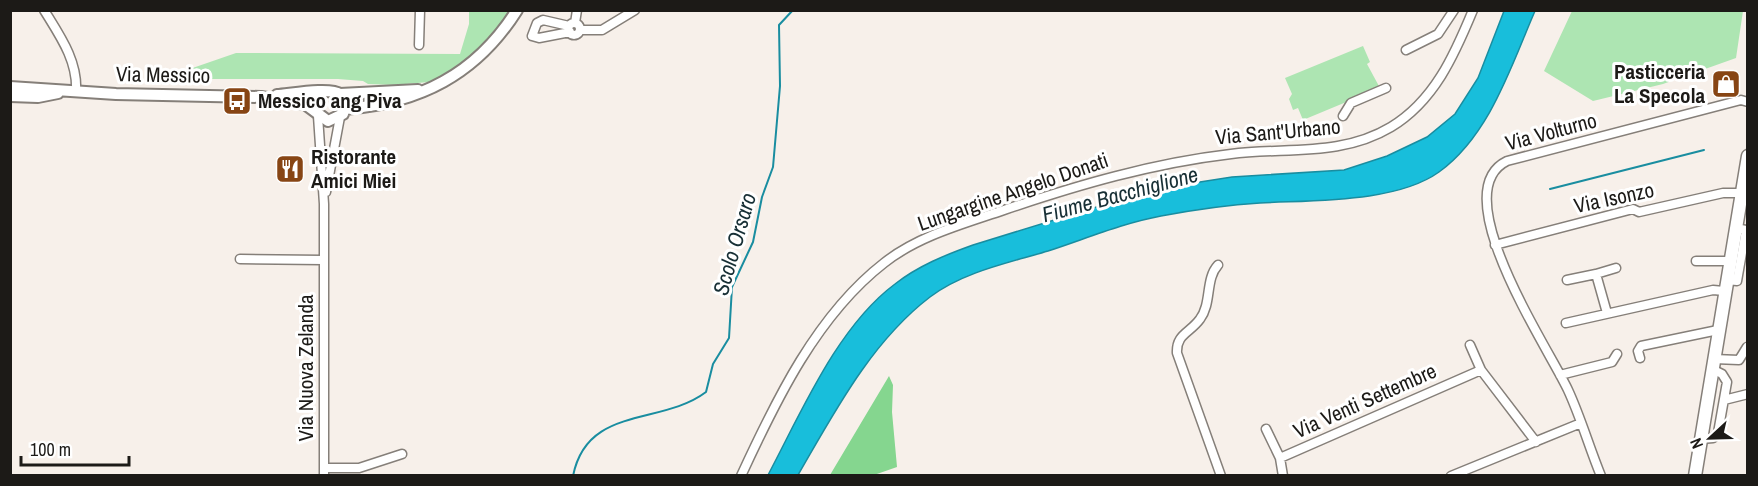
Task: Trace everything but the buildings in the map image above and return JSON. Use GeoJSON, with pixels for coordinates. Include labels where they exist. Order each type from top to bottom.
{"type":"FeatureCollection","features":[{"type":"Feature","properties":{"kind":"main road"},"geometry":{"type":"LineString","coordinates":[[1695,476],[1748,156]]}},
{"type":"Feature","properties":{"kind":"street"},"geometry":{"type":"LineString","coordinates":[[44,10],[71,55],[76,92]]}},
{"type":"Feature","properties":{"kind":"street"},"geometry":{"type":"LineString","coordinates":[[419,45],[420,10]]}},
{"type":"Feature","properties":{"kind":"street","name":"Via Messico"},"geometry":{"type":"LineString","coordinates":[[261,97],[305,104],[328,121],[342,113],[392,103],[433,88],[456,75],[491,47],[517,10]]}},
{"type":"Feature","properties":{"kind":"street"},"geometry":{"type":"LineString","coordinates":[[577,10],[573,28],[602,30],[635,10]]}},
{"type":"Feature","properties":{"kind":"street"},"geometry":{"type":"LineString","coordinates":[[1406,50],[1438,34],[1454,10]]}},
{"type":"Feature","properties":{"kind":"street","name":"Via Sant'Urbano"},"geometry":{"type":"LineString","coordinates":[[1164,164],[1235,153],[1322,150],[1362,141],[1378,134],[1415,109],[1434,90],[1473,10]]}},
{"type":"Feature","properties":{"kind":"street","name":"Via Messico"},"geometry":{"type":"LineString","coordinates":[[10,87],[37,87],[64,92],[261,97],[320,93],[329,90],[340,94],[433,88]]}},
{"type":"Feature","properties":{"kind":"street","name":"Via Sant'Urbano"},"geometry":{"type":"LineString","coordinates":[[1343,116],[1351,103],[1386,88]]}},
{"type":"Feature","properties":{"kind":"street","name":"Via Messico"},"geometry":{"type":"LineString","coordinates":[[10,96],[38,97],[64,92]]}},
{"type":"Feature","properties":{"kind":"street"},"geometry":{"type":"LineString","coordinates":[[317,114],[314,104],[320,93]]}},
{"type":"Feature","properties":{"kind":"street"},"geometry":{"type":"LineString","coordinates":[[340,94],[342,113]]}},
{"type":"Feature","properties":{"kind":"street","name":"Via Volturno"},"geometry":{"type":"LineString","coordinates":[[1601,476],[1560,375],[1539,340],[1495,245],[1489,223],[1486,189],[1496,170],[1507,161],[1741,100],[1748,102]]}},
{"type":"Feature","properties":{"kind":"street","name":"Via Nuova Zelanda"},"geometry":{"type":"LineString","coordinates":[[324,204],[342,113]]}},
{"type":"Feature","properties":{"kind":"street","name":"Via Nuova Zelanda"},"geometry":{"type":"LineString","coordinates":[[317,114],[324,204],[324,472]]}},
{"type":"Feature","properties":{"kind":"street"},"geometry":{"type":"LineString","coordinates":[[320,139],[325,141],[337,137]]}},
{"type":"Feature","properties":{"kind":"street","name":"Lungargine Angelo Donati"},"geometry":{"type":"LineString","coordinates":[[741,476],[797,370],[837,309],[851,292],[886,261],[910,247],[960,225],[1061,191],[1164,164]]}},
{"type":"Feature","properties":{"kind":"street","name":"Via Isonzo"},"geometry":{"type":"LineString","coordinates":[[1495,245],[1633,209],[1639,212],[1723,193],[1741,193]]}},
{"type":"Feature","properties":{"kind":"street"},"geometry":{"type":"LineString","coordinates":[[1566,323],[1713,290],[1737,281],[1745,255],[1746,230],[1735,228]]}},
{"type":"Feature","properties":{"kind":"street"},"geometry":{"type":"LineString","coordinates":[[240,259],[323,260]]}},
{"type":"Feature","properties":{"kind":"street"},"geometry":{"type":"LineString","coordinates":[[1696,261],[1730,261]]}},
{"type":"Feature","properties":{"kind":"street"},"geometry":{"type":"LineString","coordinates":[[1218,265],[1212,274],[1208,304],[1200,320],[1181,336],[1177,343],[1177,353],[1221,476]]}},
{"type":"Feature","properties":{"kind":"street"},"geometry":{"type":"LineString","coordinates":[[1567,280],[1616,268]]}},
{"type":"Feature","properties":{"kind":"street"},"geometry":{"type":"LineString","coordinates":[[1596,274],[1607,314]]}},
{"type":"Feature","properties":{"kind":"street"},"geometry":{"type":"LineString","coordinates":[[1640,358],[1638,351],[1641,346],[1718,330]]}},
{"type":"Feature","properties":{"kind":"street"},"geometry":{"type":"LineString","coordinates":[[1470,345],[1481,370],[1536,442]]}},
{"type":"Feature","properties":{"kind":"street"},"geometry":{"type":"LineString","coordinates":[[1713,364],[1739,360],[1747,347]]}},
{"type":"Feature","properties":{"kind":"street"},"geometry":{"type":"LineString","coordinates":[[1560,375],[1612,362],[1617,354]]}},
{"type":"Feature","properties":{"kind":"street"},"geometry":{"type":"LineString","coordinates":[[1701,439],[1713,438],[1718,433],[1724,400],[1726,382],[1713,364]]}},
{"type":"Feature","properties":{"kind":"street","name":"Via Venti Settembre"},"geometry":{"type":"LineString","coordinates":[[1283,476],[1280,458],[1481,370]]}},
{"type":"Feature","properties":{"kind":"street"},"geometry":{"type":"LineString","coordinates":[[1724,400],[1748,394]]}},
{"type":"Feature","properties":{"kind":"street"},"geometry":{"type":"LineString","coordinates":[[1451,476],[1581,423]]}},
{"type":"Feature","properties":{"kind":"street"},"geometry":{"type":"LineString","coordinates":[[1266,429],[1280,458]]}},
{"type":"Feature","properties":{"kind":"street"},"geometry":{"type":"LineString","coordinates":[[324,472],[359,468],[402,454]]}},
{"type":"Feature","properties":{"kind":"green space"},"geometry":{"type":"Polygon","coordinates":[[[469,11],[517,11],[473,64],[429,82],[394,85],[338,79],[189,79],[181,72],[236,53],[460,54],[469,24],[469,11]]]}},
{"type":"Feature","properties":{"kind":"green space"},"geometry":{"type":"Polygon","coordinates":[[[1572,11],[1743,11],[1736,58],[1663,84],[1593,101],[1544,71],[1572,11]]]}},
{"type":"Feature","properties":{"kind":"green space"},"geometry":{"type":"Polygon","coordinates":[[[1363,46],[1370,62],[1367,64],[1380,88],[1303,120],[1298,108],[1293,110],[1289,99],[1292,94],[1285,78],[1363,46]]]}},
{"type":"Feature","properties":{"kind":"green space"},"geometry":{"type":"Polygon","coordinates":[[[889,376],[893,385],[892,412],[897,467],[874,475],[830,475],[889,376]]]}},
{"type":"Feature","properties":{"kind":"water"},"geometry":{"type":"Polygon","coordinates":[[[1504,11],[1535,11],[1508,76],[1485,119],[1457,157],[1439,172],[1400,190],[1377,195],[1235,205],[1147,219],[986,269],[957,281],[930,297],[890,335],[855,380],[798,475],[768,475],[822,372],[855,323],[895,284],[922,266],[973,245],[1155,189],[1232,177],[1344,170],[1387,156],[1427,137],[1455,114],[1478,78],[1504,11]]]}},
{"type":"Feature","properties":{"kind":"waterway","name":"Scolo Orsaro"},"geometry":{"type":"LineString","coordinates":[[573,476],[581,453],[593,438],[609,427],[688,402],[706,392],[713,364],[729,338],[732,287],[753,242],[762,197],[773,167],[780,86],[779,25],[793,10]]}},
{"type":"Feature","properties":{"kind":"waterway"},"geometry":{"type":"LineString","coordinates":[[1550,189],[1704,150]]}},
{"type":"Feature","properties":{"kind":"place","name":"Pasticceria La Specola"},"geometry":{"type":"Point","coordinates":[1726,84]}},
{"type":"Feature","properties":{"kind":"place","name":"Messico ang Piva"},"geometry":{"type":"Point","coordinates":[237,101]}},
{"type":"Feature","properties":{"kind":"place","name":"Ristorante Amici Miei"},"geometry":{"type":"Point","coordinates":[290,169]}},
{"type":"Feature","properties":{"kind":"water label","name":"Fiume Bacchiglione"},"geometry":{"type":"Point","coordinates":[1120,194]}}]}
